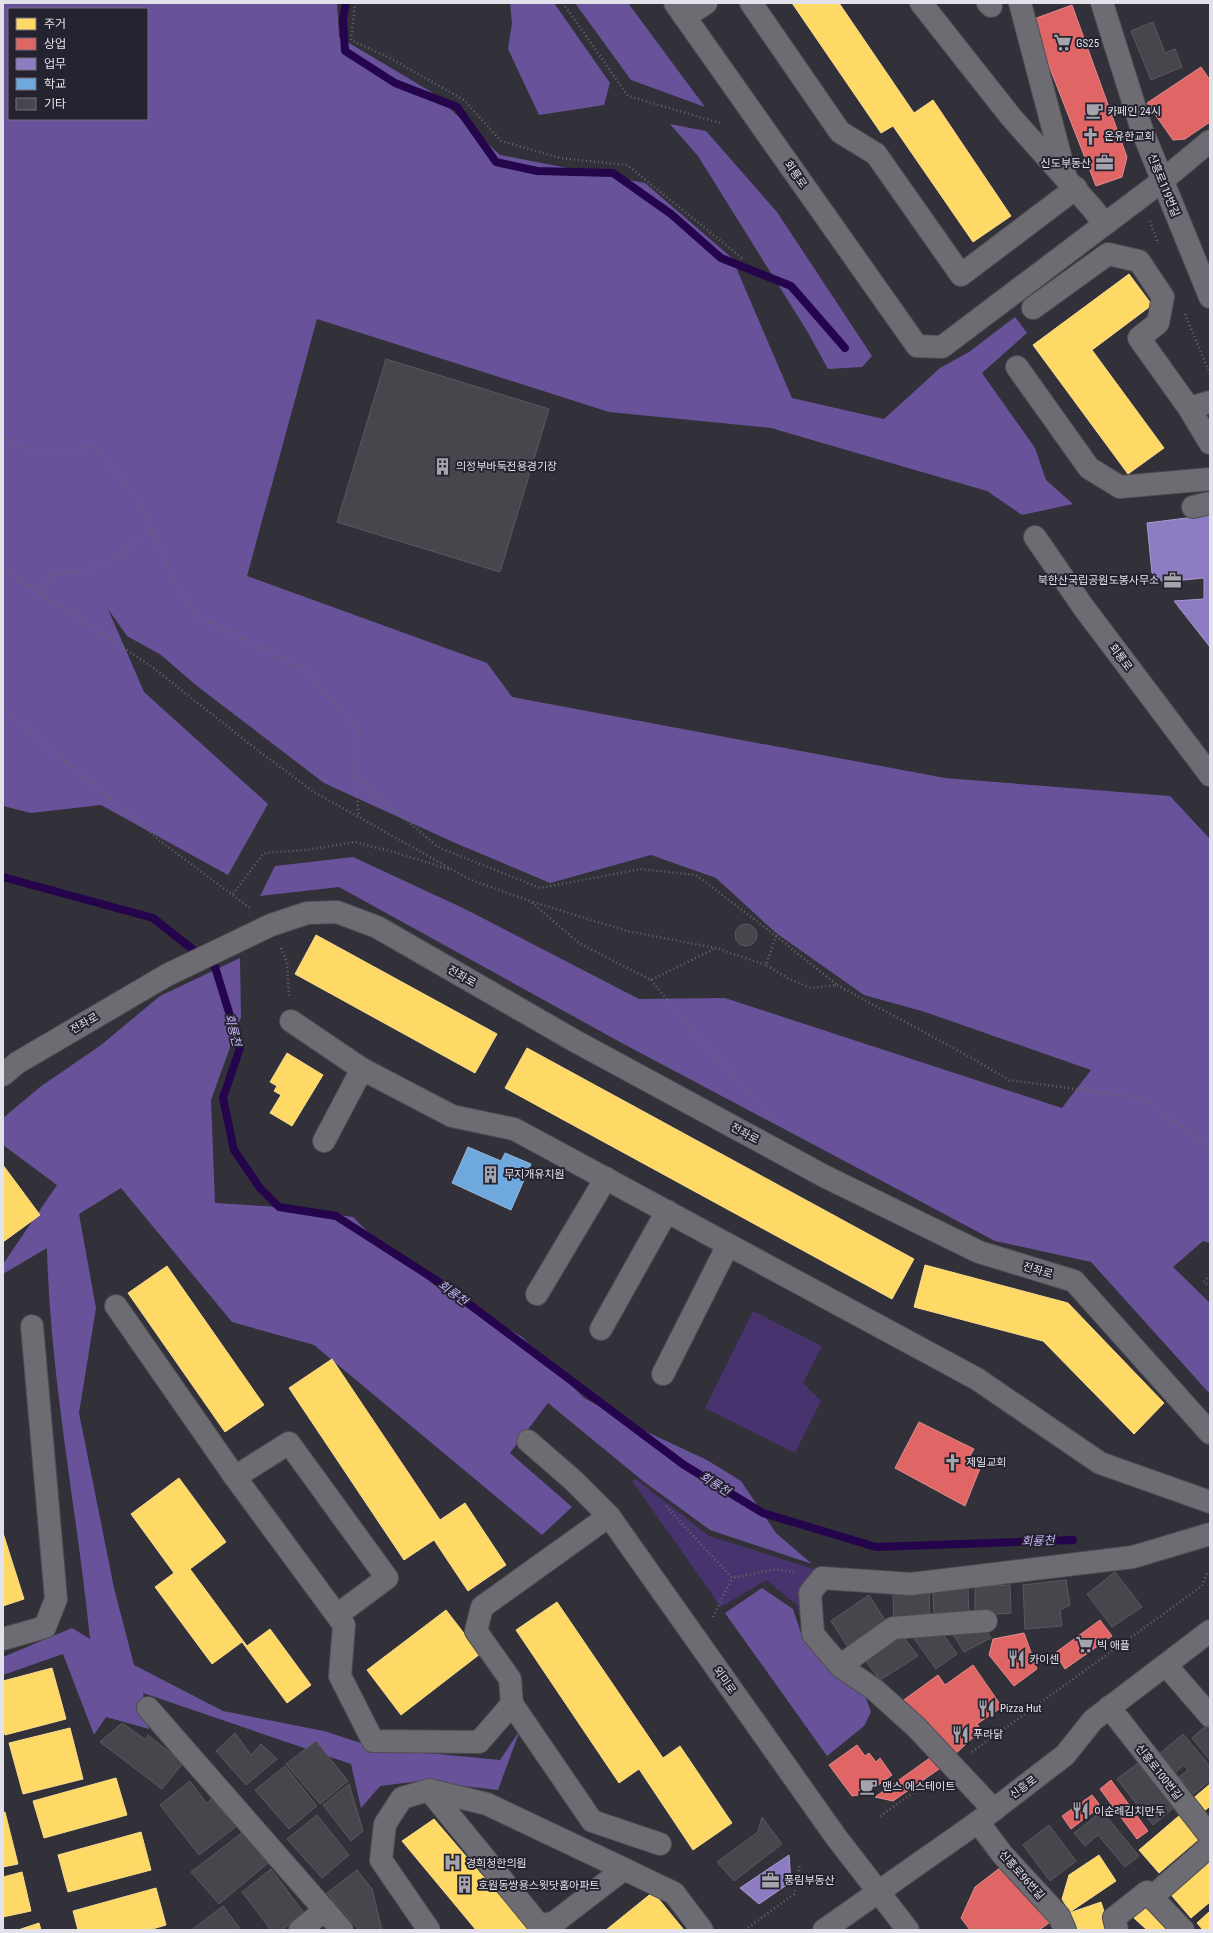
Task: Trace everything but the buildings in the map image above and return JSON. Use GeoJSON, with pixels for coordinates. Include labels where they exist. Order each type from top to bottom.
{"type":"FeatureCollection","features":[{"type":"Feature","properties":{"kind":"street"},"geometry":{"type":"LineString","coordinates":[[680,10],[706,3]]}},
{"type":"Feature","properties":{"kind":"street"},"geometry":{"type":"LineString","coordinates":[[751,3],[840,132],[876,154],[961,274],[1071,183]]}},
{"type":"Feature","properties":{"kind":"street"},"geometry":{"type":"LineString","coordinates":[[921,3],[1011,117],[1071,183],[1104,224],[1162,181],[1210,141]]}},
{"type":"Feature","properties":{"kind":"street"},"geometry":{"type":"LineString","coordinates":[[1020,3],[1071,183]]}},
{"type":"Feature","properties":{"kind":"street","name":"신흥로119번길"},"geometry":{"type":"LineString","coordinates":[[1102,3],[1142,130],[1210,297]]}},
{"type":"Feature","properties":{"kind":"street","name":"회룡로"},"geometry":{"type":"LineString","coordinates":[[680,10],[917,346],[942,347],[1104,224]]}},
{"type":"Feature","properties":{"kind":"street"},"geometry":{"type":"LineString","coordinates":[[1033,308],[1108,254],[1139,261],[1163,297],[1158,323],[1138,338],[1189,408],[1210,443]]}},
{"type":"Feature","properties":{"kind":"street"},"geometry":{"type":"LineString","coordinates":[[1017,367],[1088,468],[1120,487],[1210,478]]}},
{"type":"Feature","properties":{"kind":"street"},"geometry":{"type":"LineString","coordinates":[[1189,408],[1210,402]]}},
{"type":"Feature","properties":{"kind":"street","name":"회룡로"},"geometry":{"type":"LineString","coordinates":[[1035,538],[1084,608],[1210,776]]}},
{"type":"Feature","properties":{"kind":"street","name":"전좌로"},"geometry":{"type":"LineString","coordinates":[[3,1075],[16,1063],[167,975],[271,925],[307,913],[337,912],[376,927],[575,1041],[824,1176],[979,1252],[1074,1281],[1210,1432]]}},
{"type":"Feature","properties":{"kind":"street"},"geometry":{"type":"LineString","coordinates":[[291,1022],[362,1069],[452,1116],[514,1129],[977,1379],[1100,1463],[1210,1502]]}},
{"type":"Feature","properties":{"kind":"street"},"geometry":{"type":"LineString","coordinates":[[324,1141],[362,1069]]}},
{"type":"Feature","properties":{"kind":"street"},"geometry":{"type":"LineString","coordinates":[[537,1294],[606,1178]]}},
{"type":"Feature","properties":{"kind":"street"},"geometry":{"type":"LineString","coordinates":[[601,1329],[667,1211]]}},
{"type":"Feature","properties":{"kind":"street"},"geometry":{"type":"LineString","coordinates":[[663,1374],[728,1245]]}},
{"type":"Feature","properties":{"kind":"street"},"geometry":{"type":"LineString","coordinates":[[116,1306],[235,1477],[344,1625],[340,1676],[373,1741],[479,1742],[512,1704]]}},
{"type":"Feature","properties":{"kind":"street"},"geometry":{"type":"LineString","coordinates":[[3,1639],[45,1627],[56,1599],[32,1326]]}},
{"type":"Feature","properties":{"kind":"street","name":"외미로"},"geometry":{"type":"LineString","coordinates":[[528,1441],[573,1480],[609,1516],[836,1837],[908,1930]]}},
{"type":"Feature","properties":{"kind":"street"},"geometry":{"type":"LineString","coordinates":[[235,1477],[289,1442],[387,1578],[337,1614]]}},
{"type":"Feature","properties":{"kind":"street"},"geometry":{"type":"LineString","coordinates":[[609,1516],[482,1607],[476,1631],[510,1680],[512,1704],[592,1821],[660,1844]]}},
{"type":"Feature","properties":{"kind":"street"},"geometry":{"type":"LineString","coordinates":[[822,1578],[911,1584],[1133,1557],[1210,1534]]}},
{"type":"Feature","properties":{"kind":"street","name":"신흥로96번길"},"geometry":{"type":"LineString","coordinates":[[822,1578],[810,1593],[813,1634],[840,1666],[875,1690],[916,1727],[953,1765],[986,1816],[1002,1854],[1059,1916],[1065,1930]]}},
{"type":"Feature","properties":{"kind":"street"},"geometry":{"type":"LineString","coordinates":[[840,1666],[893,1628],[986,1621]]}},
{"type":"Feature","properties":{"kind":"street","name":"신흥로"},"geometry":{"type":"LineString","coordinates":[[824,1930],[986,1816],[1065,1755],[1093,1720],[1210,1631]]}},
{"type":"Feature","properties":{"kind":"street"},"geometry":{"type":"LineString","coordinates":[[1166,1665],[1210,1716]]}},
{"type":"Feature","properties":{"kind":"street","name":"신흥로100번길"},"geometry":{"type":"LineString","coordinates":[[1109,1707],[1210,1836]]}},
{"type":"Feature","properties":{"kind":"street"},"geometry":{"type":"LineString","coordinates":[[148,1708],[342,1930]]}},
{"type":"Feature","properties":{"kind":"street"},"geometry":{"type":"LineString","coordinates":[[428,1790],[540,1926],[555,1922],[624,1869]]}},
{"type":"Feature","properties":{"kind":"street"},"geometry":{"type":"LineString","coordinates":[[429,1930],[380,1860],[385,1824],[402,1798],[428,1790],[487,1804],[674,1893],[702,1930]]}},
{"type":"Feature","properties":{"kind":"street"},"geometry":{"type":"LineString","coordinates":[[1152,1897],[1210,1846]]}},
{"type":"Feature","properties":{"kind":"street"},"geometry":{"type":"LineString","coordinates":[[1117,1930],[1114,1918],[1147,1892],[1183,1930]]}},
{"type":"Feature","properties":{"kind":"street"},"geometry":{"type":"LineString","coordinates":[[300,1930],[325,1910]]}},
{"type":"Feature","properties":{"kind":"path"},"geometry":{"type":"LineString","coordinates":[[355,3],[351,40],[388,57],[464,100],[500,141],[560,158],[627,165],[742,258]]}},
{"type":"Feature","properties":{"kind":"path"},"geometry":{"type":"LineString","coordinates":[[563,3],[628,96],[720,123]]}},
{"type":"Feature","properties":{"kind":"path"},"geometry":{"type":"LineString","coordinates":[[3,436],[32,452],[96,447],[137,498],[174,580],[198,617],[304,669],[358,730],[355,776],[359,817]]}},
{"type":"Feature","properties":{"kind":"path"},"geometry":{"type":"LineString","coordinates":[[39,593],[50,576],[104,566],[151,529]]}},
{"type":"Feature","properties":{"kind":"path"},"geometry":{"type":"LineString","coordinates":[[3,569],[151,666],[256,749],[314,792],[471,880],[530,901],[627,931],[716,948],[766,965],[789,979],[811,988],[837,985]]}},
{"type":"Feature","properties":{"kind":"path"},"geometry":{"type":"LineString","coordinates":[[3,709],[159,840],[271,925],[287,962],[291,1022]]}},
{"type":"Feature","properties":{"kind":"path"},"geometry":{"type":"LineString","coordinates":[[355,776],[438,847],[540,888],[640,869],[696,875],[837,985],[970,1057],[1009,1080],[1142,1098],[1210,1147]]}},
{"type":"Feature","properties":{"kind":"path"},"geometry":{"type":"LineString","coordinates":[[232,894],[264,853],[306,850],[355,842],[398,853],[456,872]]}},
{"type":"Feature","properties":{"kind":"path"},"geometry":{"type":"LineString","coordinates":[[530,901],[580,943],[651,980],[700,1041],[776,1122]]}},
{"type":"Feature","properties":{"kind":"path"},"geometry":{"type":"LineString","coordinates":[[766,965],[776,936]]}},
{"type":"Feature","properties":{"kind":"path"},"geometry":{"type":"LineString","coordinates":[[651,980],[716,948]]}},
{"type":"Feature","properties":{"kind":"path"},"geometry":{"type":"LineString","coordinates":[[1210,1275],[1204,1282],[1210,1286]]}},
{"type":"Feature","properties":{"kind":"path"},"geometry":{"type":"LineString","coordinates":[[666,1506],[732,1578]]}},
{"type":"Feature","properties":{"kind":"path"},"geometry":{"type":"LineString","coordinates":[[732,1578],[776,1569],[822,1578]]}},
{"type":"Feature","properties":{"kind":"path"},"geometry":{"type":"LineString","coordinates":[[880,1816],[1202,1586],[1207,1573]]}},
{"type":"Feature","properties":{"kind":"path"},"geometry":{"type":"LineString","coordinates":[[713,1617],[732,1578]]}},
{"type":"Feature","properties":{"kind":"path"},"geometry":{"type":"LineString","coordinates":[[745,1930],[794,1894],[800,1864]]}},
{"type":"Feature","properties":{"kind":"shaded area"},"geometry":{"type":"Polygon","coordinates":[[[3,3],[337,3],[339,37],[433,93],[500,155],[645,183],[732,258],[792,398],[884,419],[940,368],[969,352],[1015,317],[1027,333],[982,373],[1035,448],[1046,480],[1073,504],[1022,515],[987,491],[771,428],[609,412],[317,319],[247,576],[487,663],[512,697],[945,778],[1170,796],[1210,839],[1210,1243],[1203,1241],[1173,1267],[1210,1303],[1210,1394],[1091,1262],[995,1241],[620,1042],[339,887],[260,896],[275,866],[353,857],[465,909],[639,999],[725,998],[1062,1108],[1091,1070],[925,1012],[864,995],[776,933],[716,878],[651,855],[550,883],[453,842],[324,783],[197,686],[161,655],[127,636],[108,609],[144,692],[268,804],[228,875],[101,805],[31,813],[3,806],[3,3]]]}},
{"type":"Feature","properties":{"kind":"shaded area"},"geometry":{"type":"Polygon","coordinates":[[[510,3],[554,3],[610,83],[604,105],[539,115],[508,49],[512,23],[510,3]]]}},
{"type":"Feature","properties":{"kind":"shaded area"},"geometry":{"type":"Polygon","coordinates":[[[575,3],[628,3],[705,107],[631,80],[575,3]]]}},
{"type":"Feature","properties":{"kind":"shaded area"},"geometry":{"type":"Polygon","coordinates":[[[670,124],[706,131],[777,212],[872,356],[862,367],[828,369],[807,331],[698,156],[670,124]]]}},
{"type":"Feature","properties":{"kind":"shaded area"},"geometry":{"type":"Polygon","coordinates":[[[240,958],[241,1017],[211,1100],[215,1203],[279,1207],[353,1217],[366,1230],[434,1285],[522,1337],[584,1398],[649,1433],[707,1460],[741,1481],[776,1533],[812,1564],[710,1530],[643,1481],[548,1403],[510,1453],[572,1507],[542,1535],[314,1345],[232,1322],[121,1188],[79,1214],[96,1308],[79,1413],[114,1588],[134,1665],[223,1711],[324,1731],[376,1748],[500,1760],[520,1730],[498,1790],[420,1781],[380,1786],[361,1808],[351,1764],[143,1693],[149,1729],[106,1717],[94,1735],[63,1654],[3,1675],[3,1657],[72,1628],[90,1639],[85,1590],[58,1395],[49,1297],[47,1248],[3,1274],[3,1264],[57,1185],[3,1145],[3,1118],[40,1087],[101,1045],[160,996],[240,958]]]}},
{"type":"Feature","properties":{"kind":"shaded area"},"geometry":{"type":"Polygon","coordinates":[[[753,1311],[822,1346],[803,1383],[821,1401],[795,1453],[705,1408],[753,1311]]]}},
{"type":"Feature","properties":{"kind":"shaded area"},"geometry":{"type":"Polygon","coordinates":[[[636,1479],[709,1536],[820,1571],[804,1633],[797,1605],[766,1580],[721,1607],[632,1481],[636,1479]]]}},
{"type":"Feature","properties":{"kind":"shaded area"},"geometry":{"type":"Polygon","coordinates":[[[762,1588],[793,1609],[802,1636],[864,1693],[871,1712],[864,1726],[827,1756],[725,1613],[762,1588]]]}},
{"type":"Feature","properties":{"kind":"waterway"},"geometry":{"type":"LineString","coordinates":[[346,3],[343,19],[345,51],[395,83],[457,107],[496,162],[537,171],[613,173],[671,214],[721,258],[791,286],[845,348]]}},
{"type":"Feature","properties":{"kind":"waterway","name":"회룡천"},"geometry":{"type":"LineString","coordinates":[[3,877],[153,918],[215,967],[240,1048],[223,1098],[234,1150],[260,1188],[279,1207],[336,1216],[442,1284],[684,1465],[763,1513],[876,1547],[1073,1540]]}},
{"type":"Feature","properties":{"kind":"place","name":"GS25"},"geometry":{"type":"Point","coordinates":[1063,43]}},
{"type":"Feature","properties":{"kind":"place","name":"카페인 24시"},"geometry":{"type":"Point","coordinates":[1094,111]}},
{"type":"Feature","properties":{"kind":"place","name":"온유한교회"},"geometry":{"type":"Point","coordinates":[1091,136]}},
{"type":"Feature","properties":{"kind":"place","name":"신도부동산"},"geometry":{"type":"Point","coordinates":[1104,163]}},
{"type":"Feature","properties":{"kind":"place","name":"의정부바둑전용경기장"},"geometry":{"type":"Point","coordinates":[443,466]}},
{"type":"Feature","properties":{"kind":"place","name":"북한산국립공원도봉사무소"},"geometry":{"type":"Point","coordinates":[1172,580]}},
{"type":"Feature","properties":{"kind":"place","name":"무지개유치원"},"geometry":{"type":"Point","coordinates":[491,1174]}},
{"type":"Feature","properties":{"kind":"place","name":"제일교회"},"geometry":{"type":"Point","coordinates":[953,1462]}},
{"type":"Feature","properties":{"kind":"place","name":"빅 애플"},"geometry":{"type":"Point","coordinates":[1084,1645]}},
{"type":"Feature","properties":{"kind":"place","name":"카이센"},"geometry":{"type":"Point","coordinates":[1016,1659]}},
{"type":"Feature","properties":{"kind":"place","name":"Pizza Hut"},"geometry":{"type":"Point","coordinates":[987,1708]}},
{"type":"Feature","properties":{"kind":"place","name":"푸라닭"},"geometry":{"type":"Point","coordinates":[960,1734]}},
{"type":"Feature","properties":{"kind":"place","name":"맨스 에스테이트"},"geometry":{"type":"Point","coordinates":[869,1786]}},
{"type":"Feature","properties":{"kind":"place","name":"이순례김치만두"},"geometry":{"type":"Point","coordinates":[1081,1811]}},
{"type":"Feature","properties":{"kind":"place","name":"경희청한의원"},"geometry":{"type":"Point","coordinates":[453,1863]}},
{"type":"Feature","properties":{"kind":"place","name":"풍림부동산"},"geometry":{"type":"Point","coordinates":[771,1880]}},
{"type":"Feature","properties":{"kind":"place","name":"호원동쌍용스윗닷홈아파트"},"geometry":{"type":"Point","coordinates":[465,1885]}}]}
